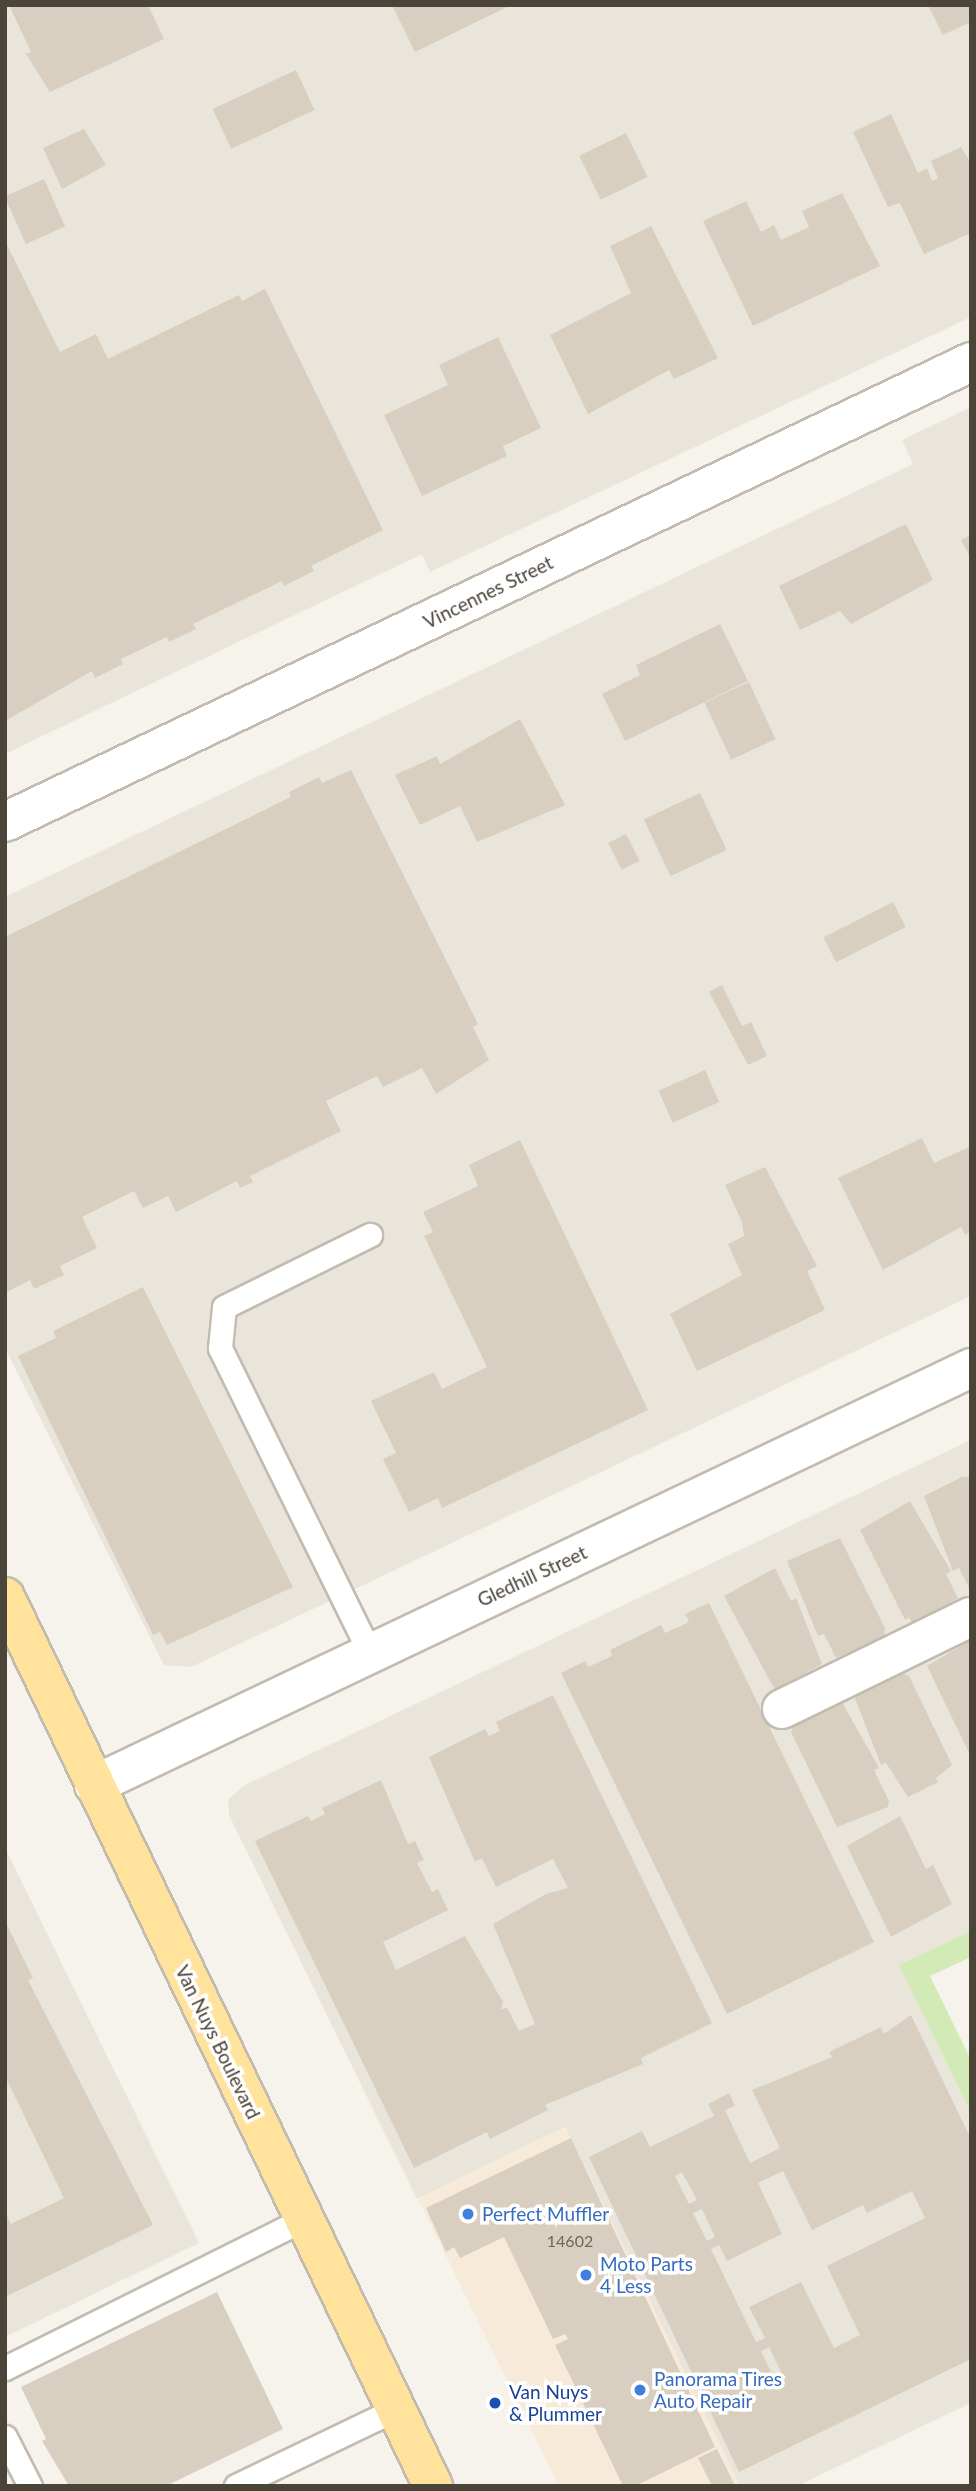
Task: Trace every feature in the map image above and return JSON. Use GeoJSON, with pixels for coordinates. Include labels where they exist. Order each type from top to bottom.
{"type":"FeatureCollection","features":[{"type":"Feature","properties":{"kind":"main road","name":"Van Nuys Boulevard"},"geometry":{"type":"LineString","coordinates":[[5,1597],[433,2486]]}},
{"type":"Feature","properties":{"kind":"street","name":"Vincennes Street"},"geometry":{"type":"LineString","coordinates":[[5,822],[971,362]]}},
{"type":"Feature","properties":{"kind":"street","name":"Gledhill Street"},"geometry":{"type":"LineString","coordinates":[[94,1785],[370,1653],[966,1380]]}},
{"type":"Feature","properties":{"kind":"street"},"geometry":{"type":"LineString","coordinates":[[782,1709],[971,1617]]}},
{"type":"Feature","properties":{"kind":"lane"},"geometry":{"type":"LineString","coordinates":[[370,1235],[224,1307],[220,1348],[370,1653]]}},
{"type":"Feature","properties":{"kind":"lane"},"geometry":{"type":"LineString","coordinates":[[5,2368],[304,2219]]}},
{"type":"Feature","properties":{"kind":"lane"},"geometry":{"type":"LineString","coordinates":[[236,2486],[396,2409]]}},
{"type":"Feature","properties":{"kind":"lane"},"geometry":{"type":"LineString","coordinates":[[5,2437],[30,2486]]}},
{"type":"Feature","properties":{"kind":"shaded area"},"geometry":{"type":"Polygon","coordinates":[[[5,5],[971,5],[971,317],[430,572],[422,554],[5,754],[5,5]]]}},
{"type":"Feature","properties":{"kind":"shaded area"},"geometry":{"type":"Polygon","coordinates":[[[971,407],[971,1296],[191,1667],[164,1665],[5,1348],[5,897],[913,464],[902,440],[971,407]]]}},
{"type":"Feature","properties":{"kind":"shaded area"},"geometry":{"type":"Polygon","coordinates":[[[971,1440],[971,1931],[900,1966],[971,2113],[971,2403],[797,2486],[740,2486],[565,2127],[417,2199],[229,1815],[228,1800],[243,1786],[971,1440]]]}},
{"type":"Feature","properties":{"kind":"shaded area"},"geometry":{"type":"Polygon","coordinates":[[[5,1848],[199,2243],[5,2337],[5,1848]]]}},
{"type":"Feature","properties":{"kind":"shaded area"},"geometry":{"type":"Polygon","coordinates":[[[564,2127],[740,2486],[559,2486],[418,2199],[564,2127]]]}},
{"type":"Feature","properties":{"kind":"green space"},"geometry":{"type":"Polygon","coordinates":[[[971,1931],[971,1957],[930,1976],[971,2060],[971,2113],[899,1965],[971,1931]]]}},
{"type":"Feature","properties":{"kind":"building"},"geometry":{"type":"Polygon","coordinates":[[[9,5],[148,5],[164,39],[50,92],[26,54],[31,52],[9,5]]]}},
{"type":"Feature","properties":{"kind":"building"},"geometry":{"type":"Polygon","coordinates":[[[392,5],[511,5],[415,52],[392,5]]]}},
{"type":"Feature","properties":{"kind":"building"},"geometry":{"type":"Polygon","coordinates":[[[928,5],[971,5],[971,22],[943,35],[928,5]]]}},
{"type":"Feature","properties":{"kind":"building"},"geometry":{"type":"Polygon","coordinates":[[[296,70],[315,110],[231,149],[213,109],[296,70]]]}},
{"type":"Feature","properties":{"kind":"building"},"geometry":{"type":"Polygon","coordinates":[[[891,114],[918,173],[927,168],[932,181],[938,178],[931,161],[961,147],[971,163],[971,233],[924,254],[900,203],[888,207],[853,132],[891,114]]]}},
{"type":"Feature","properties":{"kind":"building"},"geometry":{"type":"Polygon","coordinates":[[[84,129],[106,165],[62,189],[43,148],[84,129]]]}},
{"type":"Feature","properties":{"kind":"building"},"geometry":{"type":"Polygon","coordinates":[[[626,133],[647,177],[601,200],[579,156],[626,133]]]}},
{"type":"Feature","properties":{"kind":"building"},"geometry":{"type":"Polygon","coordinates":[[[44,179],[65,227],[26,244],[5,196],[44,179]]]}},
{"type":"Feature","properties":{"kind":"building"},"geometry":{"type":"Polygon","coordinates":[[[842,193],[880,266],[753,326],[703,221],[746,201],[761,232],[774,225],[781,240],[809,227],[802,211],[842,193]]]}},
{"type":"Feature","properties":{"kind":"building"},"geometry":{"type":"Polygon","coordinates":[[[651,226],[718,358],[674,379],[669,370],[588,414],[550,335],[631,293],[610,246],[651,226]]]}},
{"type":"Feature","properties":{"kind":"building"},"geometry":{"type":"Polygon","coordinates":[[[5,241],[60,352],[96,334],[108,359],[239,295],[242,301],[265,289],[383,530],[311,566],[314,571],[284,586],[282,581],[193,624],[196,629],[169,642],[167,637],[121,659],[123,664],[95,678],[92,671],[5,721],[5,241]]]}},
{"type":"Feature","properties":{"kind":"building"},"geometry":{"type":"Polygon","coordinates":[[[498,337],[541,428],[503,446],[507,456],[422,496],[384,415],[448,385],[439,365],[498,337]]]}},
{"type":"Feature","properties":{"kind":"building"},"geometry":{"type":"Polygon","coordinates":[[[906,524],[933,580],[851,624],[840,611],[800,630],[779,586],[906,524]]]}},
{"type":"Feature","properties":{"kind":"building"},"geometry":{"type":"Polygon","coordinates":[[[971,535],[971,559],[961,540],[971,535]]]}},
{"type":"Feature","properties":{"kind":"building"},"geometry":{"type":"Polygon","coordinates":[[[720,624],[748,681],[625,741],[602,694],[640,675],[636,665],[720,624]]]}},
{"type":"Feature","properties":{"kind":"building"},"geometry":{"type":"Polygon","coordinates":[[[749,682],[776,739],[731,760],[705,703],[749,682]]]}},
{"type":"Feature","properties":{"kind":"building"},"geometry":{"type":"Polygon","coordinates":[[[520,719],[565,805],[477,842],[460,806],[420,825],[395,775],[437,756],[440,764],[520,719]]]}},
{"type":"Feature","properties":{"kind":"building"},"geometry":{"type":"Polygon","coordinates":[[[351,770],[478,1024],[473,1027],[489,1060],[436,1094],[422,1068],[383,1087],[377,1076],[326,1101],[341,1131],[250,1176],[253,1182],[240,1188],[237,1181],[176,1212],[168,1196],[143,1208],[134,1191],[82,1217],[97,1248],[60,1266],[64,1275],[34,1289],[30,1280],[5,1293],[5,937],[291,797],[289,792],[319,777],[322,783],[351,770]]]}},
{"type":"Feature","properties":{"kind":"building"},"geometry":{"type":"Polygon","coordinates":[[[700,793],[727,850],[670,876],[644,819],[700,793]]]}},
{"type":"Feature","properties":{"kind":"building"},"geometry":{"type":"Polygon","coordinates":[[[626,834],[640,861],[622,870],[608,843],[626,834]]]}},
{"type":"Feature","properties":{"kind":"building"},"geometry":{"type":"Polygon","coordinates":[[[893,902],[906,927],[836,962],[824,937],[893,902]]]}},
{"type":"Feature","properties":{"kind":"building"},"geometry":{"type":"Polygon","coordinates":[[[722,985],[742,1026],[751,1022],[767,1056],[748,1065],[709,992],[722,985]]]}},
{"type":"Feature","properties":{"kind":"building"},"geometry":{"type":"Polygon","coordinates":[[[705,1070],[719,1102],[673,1123],[658,1091],[705,1070]]]}},
{"type":"Feature","properties":{"kind":"building"},"geometry":{"type":"Polygon","coordinates":[[[922,1138],[934,1163],[971,1146],[971,1232],[965,1235],[961,1227],[883,1270],[838,1178],[922,1138]]]}},
{"type":"Feature","properties":{"kind":"building"},"geometry":{"type":"Polygon","coordinates":[[[520,1140],[648,1410],[442,1508],[438,1498],[409,1512],[383,1459],[396,1453],[371,1401],[434,1372],[442,1389],[487,1367],[424,1236],[433,1232],[423,1212],[478,1186],[469,1165],[520,1140]]]}},
{"type":"Feature","properties":{"kind":"building"},"geometry":{"type":"Polygon","coordinates":[[[765,1167],[817,1266],[807,1271],[825,1310],[697,1371],[670,1314],[742,1275],[728,1244],[744,1236],[742,1222],[725,1185],[765,1167]]]}},
{"type":"Feature","properties":{"kind":"building"},"geometry":{"type":"Polygon","coordinates":[[[143,1287],[293,1587],[167,1645],[160,1632],[153,1635],[18,1356],[56,1338],[53,1331],[143,1287]]]}},
{"type":"Feature","properties":{"kind":"building"},"geometry":{"type":"Polygon","coordinates":[[[962,1477],[971,1477],[971,1592],[959,1568],[953,1571],[924,1496],[962,1477]]]}},
{"type":"Feature","properties":{"kind":"building"},"geometry":{"type":"Polygon","coordinates":[[[910,1501],[951,1571],[946,1574],[958,1598],[912,1624],[909,1617],[905,1620],[860,1530],[910,1501]]]}},
{"type":"Feature","properties":{"kind":"building"},"geometry":{"type":"Polygon","coordinates":[[[840,1538],[885,1628],[884,1637],[836,1658],[824,1634],[818,1636],[787,1561],[840,1538]]]}},
{"type":"Feature","properties":{"kind":"building"},"geometry":{"type":"Polygon","coordinates":[[[775,1568],[791,1601],[796,1598],[822,1664],[775,1690],[724,1596],[775,1568]]]}},
{"type":"Feature","properties":{"kind":"building"},"geometry":{"type":"Polygon","coordinates":[[[709,1603],[874,1942],[727,2014],[561,1673],[585,1661],[588,1667],[612,1656],[610,1650],[661,1625],[665,1633],[689,1622],[685,1614],[709,1603]]]}},
{"type":"Feature","properties":{"kind":"building"},"geometry":{"type":"Polygon","coordinates":[[[971,1640],[971,1757],[927,1666],[971,1640]]]}},
{"type":"Feature","properties":{"kind":"building"},"geometry":{"type":"Polygon","coordinates":[[[902,1673],[909,1676],[952,1765],[936,1778],[938,1782],[908,1797],[886,1763],[881,1765],[854,1696],[902,1673]]]}},
{"type":"Feature","properties":{"kind":"building"},"geometry":{"type":"Polygon","coordinates":[[[553,1695],[712,2023],[641,2058],[643,2064],[545,2105],[548,2110],[490,2139],[487,2132],[414,2168],[255,1841],[308,1816],[311,1821],[325,1814],[322,1808],[381,1780],[408,1844],[415,1841],[424,1860],[417,1863],[432,1892],[438,1889],[448,1910],[383,1942],[396,1970],[465,1936],[503,2002],[501,2010],[507,2007],[519,2031],[535,2024],[493,1924],[546,1894],[568,1888],[553,1859],[496,1887],[482,1858],[475,1862],[429,1757],[485,1729],[489,1736],[500,1731],[496,1722],[553,1695]]]}},
{"type":"Feature","properties":{"kind":"building"},"geometry":{"type":"Polygon","coordinates":[[[842,1702],[879,1768],[874,1770],[889,1801],[888,1807],[837,1827],[791,1732],[793,1726],[842,1702]]]}},
{"type":"Feature","properties":{"kind":"building"},"geometry":{"type":"Polygon","coordinates":[[[900,1816],[926,1869],[933,1865],[952,1904],[891,1937],[847,1846],[900,1816]]]}},
{"type":"Feature","properties":{"kind":"building"},"geometry":{"type":"Polygon","coordinates":[[[5,1921],[33,1978],[28,1980],[153,2225],[5,2297],[5,2212],[11,2224],[64,2198],[5,2076],[5,1921]]]}},
{"type":"Feature","properties":{"kind":"building"},"geometry":{"type":"Polygon","coordinates":[[[911,2015],[971,2139],[971,2359],[739,2472],[589,2157],[642,2131],[650,2147],[714,2116],[708,2104],[729,2093],[735,2106],[725,2110],[750,2163],[780,2148],[752,2090],[832,2057],[829,2052],[881,2027],[884,2034],[911,2015]],[[783,2171],[758,2183],[782,2234],[727,2261],[719,2245],[711,2249],[756,2342],[765,2338],[749,2307],[801,2282],[834,2348],[860,2335],[827,2266],[925,2218],[912,2191],[867,2213],[863,2205],[812,2230],[783,2171]],[[682,2172],[675,2176],[689,2204],[697,2200],[682,2172]],[[702,2209],[693,2213],[707,2241],[715,2237],[702,2209]],[[769,2347],[761,2351],[774,2378],[782,2374],[769,2347]]]}},
{"type":"Feature","properties":{"kind":"building"},"geometry":{"type":"Polygon","coordinates":[[[571,2138],[715,2447],[635,2486],[623,2486],[555,2345],[568,2339],[565,2334],[553,2339],[504,2237],[460,2258],[454,2247],[446,2252],[426,2208],[571,2138]]]}},
{"type":"Feature","properties":{"kind":"building"},"geometry":{"type":"Polygon","coordinates":[[[217,2292],[283,2429],[166,2486],[69,2486],[42,2441],[46,2439],[21,2387],[217,2292]]]}},
{"type":"Feature","properties":{"kind":"building"},"geometry":{"type":"Polygon","coordinates":[[[717,2449],[734,2484],[731,2486],[712,2486],[698,2458],[717,2449]]]}},
{"type":"Feature","properties":{"kind":"place","name":"Perfect Muffler"},"geometry":{"type":"Point","coordinates":[468,2214]}},
{"type":"Feature","properties":{"kind":"place","name":"Moto Parts 4 Less"},"geometry":{"type":"Point","coordinates":[586,2275]}},
{"type":"Feature","properties":{"kind":"place","name":"Panorama Tires Auto Repair"},"geometry":{"type":"Point","coordinates":[640,2390]}},
{"type":"Feature","properties":{"kind":"place","name":"Van Nuys & Plummer"},"geometry":{"type":"Point","coordinates":[495,2403]}}]}
